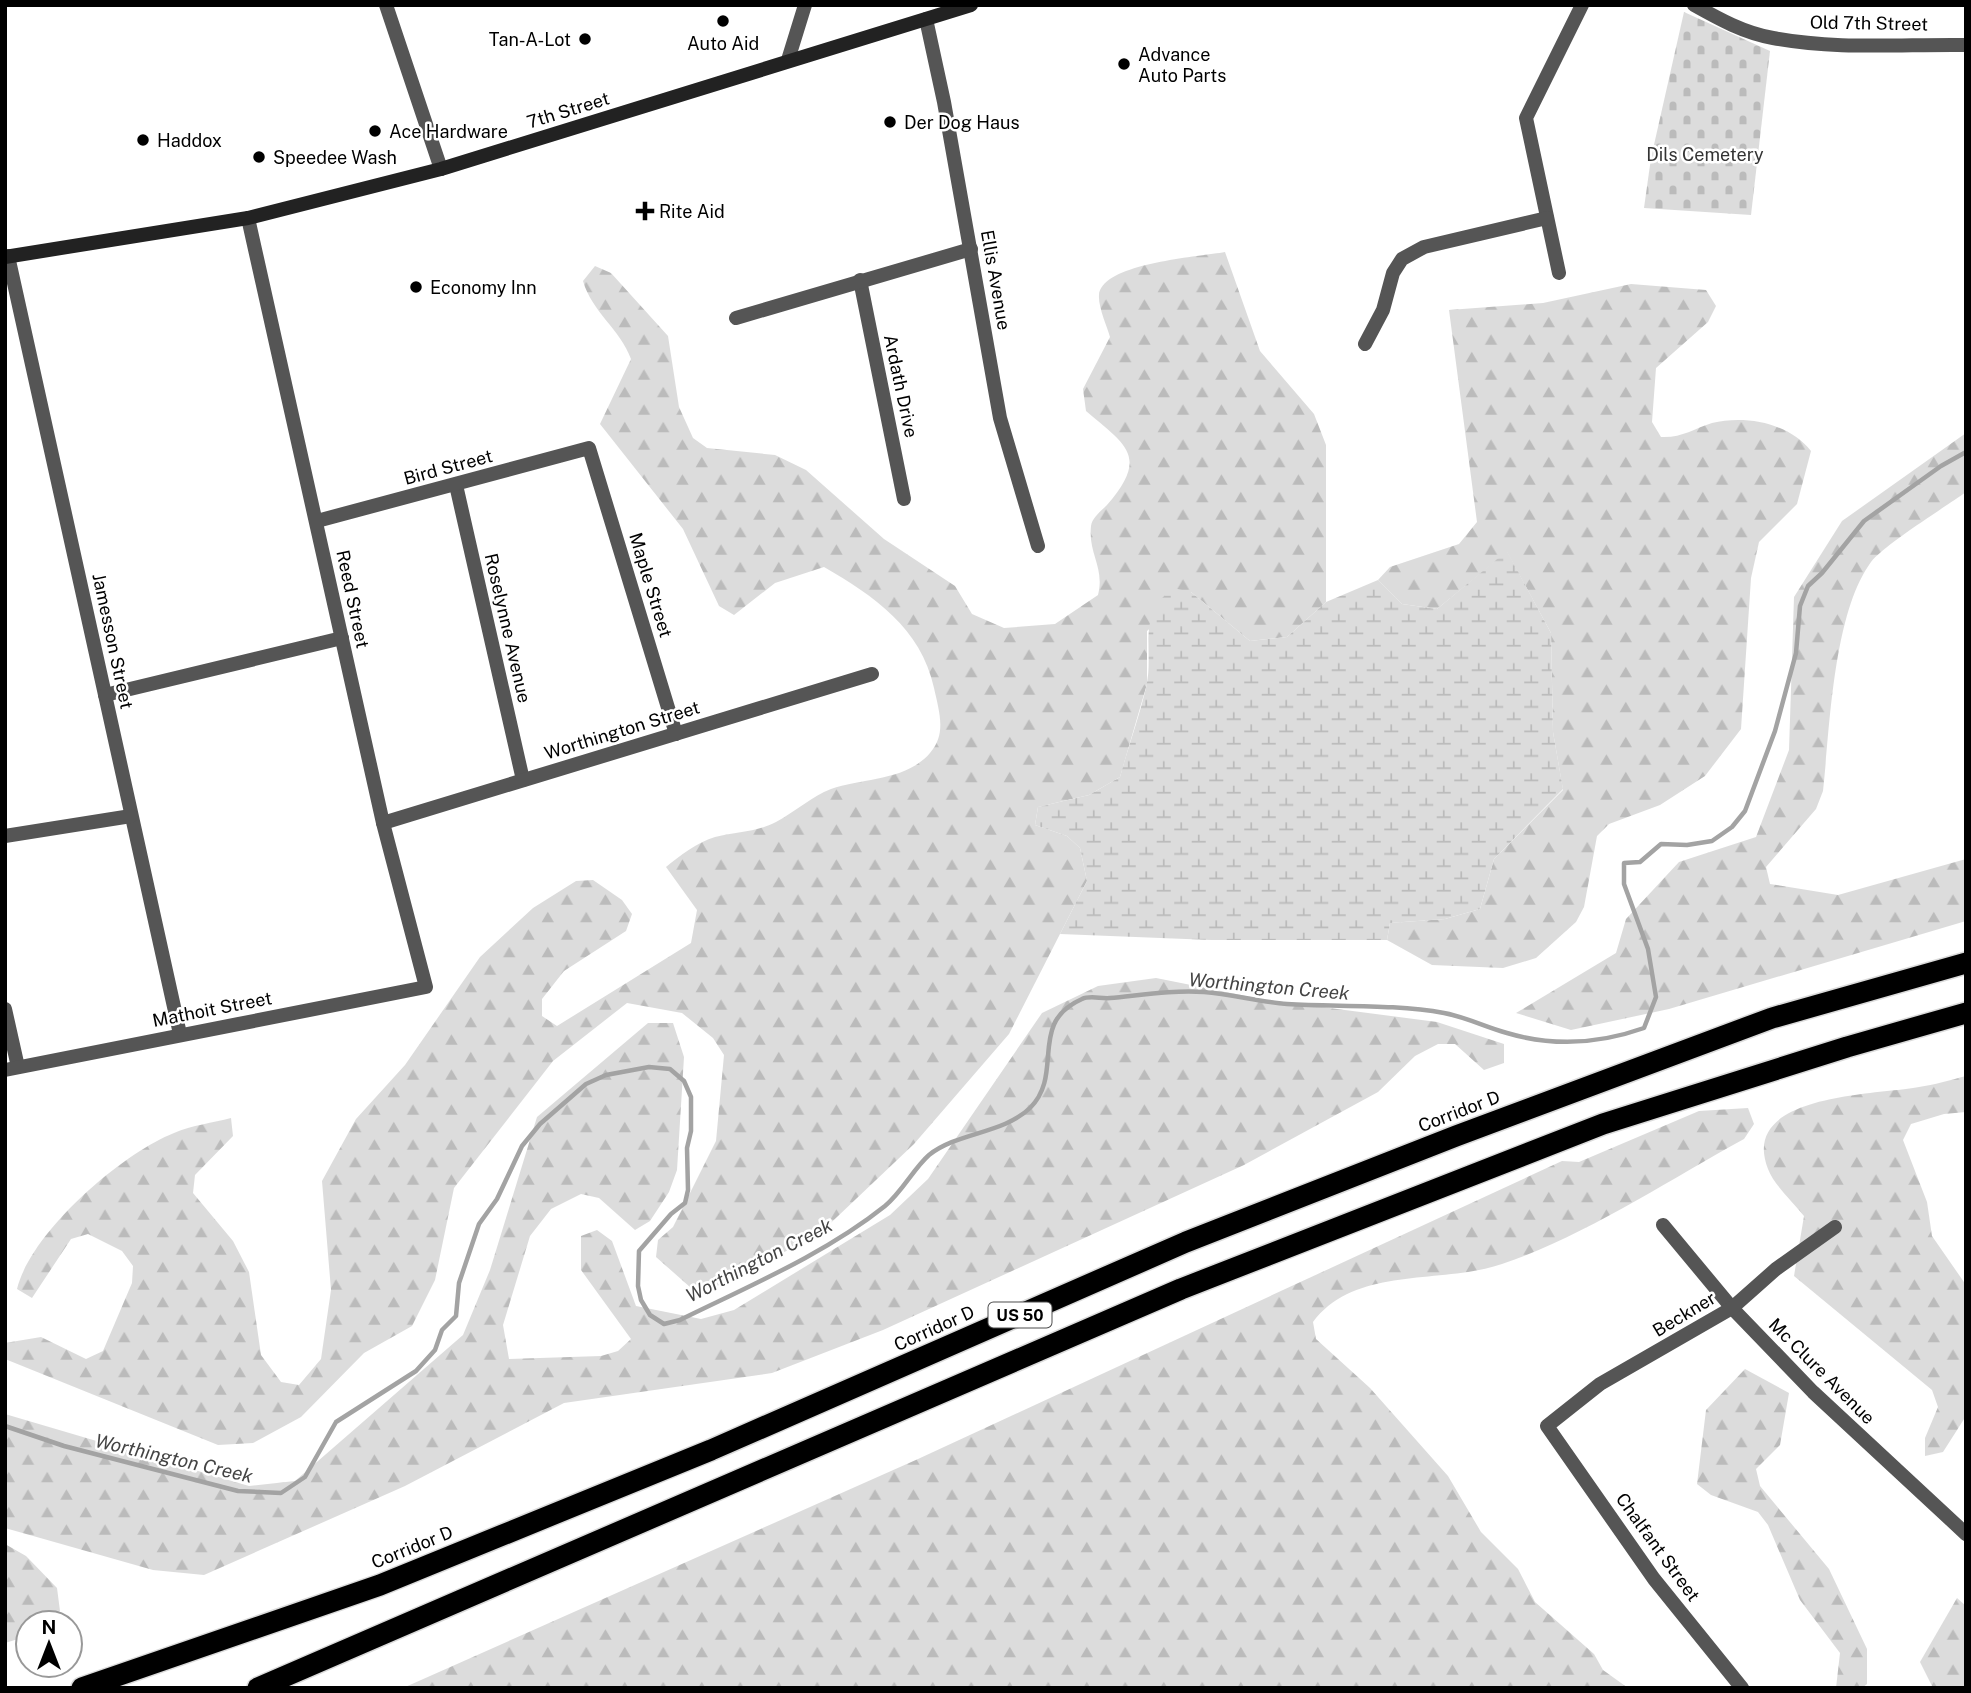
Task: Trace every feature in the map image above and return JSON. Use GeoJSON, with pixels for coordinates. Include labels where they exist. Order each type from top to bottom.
{"type":"FeatureCollection","features":[{"type":"Feature","properties":{"kind":"highway","name":"Corridor D"},"geometry":{"type":"LineString","coordinates":[[82,1688],[392,1579],[711,1450],[1186,1242],[1456,1136],[1772,1018],[1966,963]]}},
{"type":"Feature","properties":{"kind":"highway","name":"US 50"},"geometry":{"type":"LineString","coordinates":[[258,1688],[1181,1289],[1603,1124],[1847,1047],[1966,1013]]}},
{"type":"Feature","properties":{"kind":"main road","name":"7th Street"},"geometry":{"type":"LineString","coordinates":[[7,256],[248,218],[441,169],[971,5]]}},
{"type":"Feature","properties":{"kind":"street"},"geometry":{"type":"LineString","coordinates":[[386,5],[441,169]]}},
{"type":"Feature","properties":{"kind":"street"},"geometry":{"type":"LineString","coordinates":[[788,60],[805,5]]}},
{"type":"Feature","properties":{"kind":"street"},"geometry":{"type":"LineString","coordinates":[[1559,273],[1525,118],[1582,5]]}},
{"type":"Feature","properties":{"kind":"street","name":"Old 7th Street"},"geometry":{"type":"LineString","coordinates":[[1694,5],[1734,27],[1773,38],[1816,43],[1966,45]]}},
{"type":"Feature","properties":{"kind":"street","name":"Ellis Avenue"},"geometry":{"type":"LineString","coordinates":[[926,19],[971,249],[1000,418],[1038,546]]}},
{"type":"Feature","properties":{"kind":"street","name":"Reed Street"},"geometry":{"type":"LineString","coordinates":[[248,218],[383,823],[426,987]]}},
{"type":"Feature","properties":{"kind":"street"},"geometry":{"type":"LineString","coordinates":[[1365,344],[1379,319],[1393,273],[1402,259],[1424,247],[1547,218]]}},
{"type":"Feature","properties":{"kind":"street"},"geometry":{"type":"LineString","coordinates":[[736,318],[971,249]]}},
{"type":"Feature","properties":{"kind":"street","name":"Jamesson Street"},"geometry":{"type":"LineString","coordinates":[[7,256],[180,1034]]}},
{"type":"Feature","properties":{"kind":"street","name":"Ardath Drive"},"geometry":{"type":"LineString","coordinates":[[860,280],[904,499]]}},
{"type":"Feature","properties":{"kind":"street","name":"Bird Street"},"geometry":{"type":"LineString","coordinates":[[317,522],[589,448]]}},
{"type":"Feature","properties":{"kind":"street","name":"Maple Street"},"geometry":{"type":"LineString","coordinates":[[589,448],[676,734]]}},
{"type":"Feature","properties":{"kind":"street","name":"Roselynne Avenue"},"geometry":{"type":"LineString","coordinates":[[456,485],[523,780]]}},
{"type":"Feature","properties":{"kind":"street"},"geometry":{"type":"LineString","coordinates":[[105,695],[342,638]]}},
{"type":"Feature","properties":{"kind":"street","name":"Worthington Street"},"geometry":{"type":"LineString","coordinates":[[383,823],[872,674]]}},
{"type":"Feature","properties":{"kind":"street"},"geometry":{"type":"LineString","coordinates":[[5,836],[131,816]]}},
{"type":"Feature","properties":{"kind":"street","name":"Mathoit Street"},"geometry":{"type":"LineString","coordinates":[[11,1068],[426,987]]}},
{"type":"Feature","properties":{"kind":"street"},"geometry":{"type":"LineString","coordinates":[[5,1009],[11,1068]]}},
{"type":"Feature","properties":{"kind":"street","name":"Mc Clure Avenue"},"geometry":{"type":"LineString","coordinates":[[1663,1225],[1732,1308],[1813,1392],[1966,1534]]}},
{"type":"Feature","properties":{"kind":"street","name":"Beckner"},"geometry":{"type":"LineString","coordinates":[[1547,1426],[1600,1384],[1732,1308],[1776,1269],[1835,1227]]}},
{"type":"Feature","properties":{"kind":"street","name":"Chalfant Street"},"geometry":{"type":"LineString","coordinates":[[1547,1426],[1654,1579],[1742,1688]]}},
{"type":"Feature","properties":{"kind":"green space","name":"Dils Cemetery"},"geometry":{"type":"Polygon","coordinates":[[[1684,12],[1770,51],[1751,215],[1644,208],[1651,158],[1684,12]]]}},
{"type":"Feature","properties":{"kind":"green space"},"geometry":{"type":"Polygon","coordinates":[[[1225,252],[1260,351],[1314,414],[1326,445],[1326,602],[1287,637],[1250,641],[1191,592],[1147,631],[1147,684],[1120,777],[1089,795],[1038,807],[1035,825],[1067,836],[1080,848],[1087,881],[1009,1034],[914,1144],[818,1235],[699,1295],[656,1257],[658,1240],[673,1227],[716,1141],[724,1055],[713,1038],[682,1013],[627,1003],[553,1061],[454,1188],[435,1280],[412,1326],[364,1353],[301,1417],[253,1443],[218,1445],[5,1359],[5,1343],[41,1337],[86,1359],[103,1351],[132,1283],[133,1266],[122,1251],[88,1234],[71,1239],[32,1298],[17,1289],[26,1267],[59,1220],[129,1158],[181,1130],[231,1118],[233,1136],[195,1175],[193,1193],[233,1241],[249,1272],[261,1355],[281,1382],[299,1385],[321,1359],[331,1290],[322,1181],[356,1119],[405,1065],[480,957],[533,908],[576,881],[593,880],[622,900],[632,914],[626,931],[564,971],[542,999],[542,1016],[557,1026],[691,943],[697,910],[666,867],[677,858],[709,839],[776,822],[831,789],[909,769],[935,746],[940,730],[939,714],[928,667],[918,648],[893,616],[843,578],[824,567],[775,583],[734,615],[719,606],[683,529],[600,424],[631,359],[587,292],[583,281],[595,266],[611,273],[668,336],[679,407],[693,438],[707,448],[775,455],[806,470],[884,539],[955,586],[972,614],[1004,628],[1055,624],[1098,595],[1100,585],[1091,526],[1095,517],[1120,488],[1130,463],[1122,443],[1086,411],[1083,389],[1110,337],[1099,300],[1104,284],[1116,275],[1153,263],[1225,252]]]}},
{"type":"Feature","properties":{"kind":"green space"},"geometry":{"type":"Polygon","coordinates":[[[1631,284],[1706,290],[1716,306],[1708,322],[1656,368],[1652,422],[1661,437],[1681,435],[1712,423],[1752,421],[1791,434],[1811,451],[1797,504],[1759,542],[1751,578],[1741,729],[1705,776],[1660,805],[1609,824],[1597,836],[1584,907],[1576,922],[1536,958],[1503,968],[1432,965],[1387,940],[1390,923],[1445,919],[1480,909],[1494,859],[1563,790],[1553,732],[1551,633],[1507,552],[1437,609],[1402,604],[1378,580],[1390,567],[1459,544],[1477,522],[1449,310],[1543,303],[1631,284]]]}},
{"type":"Feature","properties":{"kind":"green space"},"geometry":{"type":"Polygon","coordinates":[[[1966,433],[1966,492],[1878,555],[1858,584],[1848,611],[1835,672],[1823,791],[1816,809],[1766,867],[1770,884],[1838,895],[1966,859],[1966,921],[1669,1009],[1571,1030],[1516,1013],[1616,953],[1626,919],[1679,862],[1756,837],[1789,750],[1794,597],[1842,521],[1966,433]]]}},
{"type":"Feature","properties":{"kind":"green space"},"geometry":{"type":"Polygon","coordinates":[[[1507,551],[1551,633],[1553,732],[1563,789],[1494,859],[1480,909],[1445,919],[1390,923],[1387,940],[1211,940],[1060,934],[1087,881],[1080,848],[1067,836],[1035,825],[1038,807],[1089,795],[1120,777],[1146,688],[1150,623],[1161,599],[1173,588],[1191,592],[1250,641],[1287,637],[1326,602],[1378,580],[1402,604],[1437,609],[1507,551]]]}},
{"type":"Feature","properties":{"kind":"green space"},"geometry":{"type":"Polygon","coordinates":[[[1156,978],[1261,999],[1437,1022],[1504,1044],[1504,1063],[1484,1070],[1455,1044],[1438,1044],[1415,1056],[1378,1092],[1244,1165],[883,1330],[772,1373],[564,1403],[405,1486],[204,1575],[153,1570],[5,1528],[5,1414],[249,1486],[295,1481],[463,1335],[490,1270],[537,1117],[648,1023],[673,1023],[684,1057],[677,1170],[669,1192],[650,1221],[635,1230],[599,1198],[581,1194],[551,1209],[530,1236],[503,1325],[509,1359],[601,1356],[618,1351],[631,1339],[581,1270],[581,1236],[597,1230],[612,1241],[636,1306],[701,1319],[734,1310],[890,1215],[928,1179],[1042,1013],[1098,986],[1156,978]]]}},
{"type":"Feature","properties":{"kind":"green space"},"geometry":{"type":"Polygon","coordinates":[[[1966,1076],[1966,1112],[1944,1114],[1911,1124],[1903,1140],[1927,1202],[1932,1236],[1966,1285],[1966,1416],[1943,1452],[1925,1456],[1925,1438],[1938,1407],[1932,1390],[1794,1276],[1804,1216],[1771,1175],[1764,1144],[1773,1125],[1792,1112],[1817,1102],[1925,1086],[1966,1076]]]}},
{"type":"Feature","properties":{"kind":"green space"},"geometry":{"type":"Polygon","coordinates":[[[1748,1108],[1754,1124],[1744,1139],[1564,1239],[1502,1264],[1478,1270],[1376,1284],[1352,1292],[1331,1304],[1313,1322],[1316,1339],[1370,1388],[1448,1476],[1481,1532],[1518,1569],[1535,1602],[1594,1654],[1603,1670],[1628,1688],[403,1688],[918,1459],[1562,1161],[1579,1162],[1699,1111],[1748,1108]]]}},
{"type":"Feature","properties":{"kind":"green space"},"geometry":{"type":"Polygon","coordinates":[[[1745,1369],[1789,1393],[1780,1445],[1756,1469],[1760,1486],[1829,1569],[1867,1649],[1867,1684],[1862,1688],[1836,1688],[1840,1653],[1800,1600],[1768,1525],[1758,1512],[1711,1495],[1697,1484],[1706,1410],[1745,1369]]]}},
{"type":"Feature","properties":{"kind":"green space"},"geometry":{"type":"Polygon","coordinates":[[[5,1544],[26,1556],[57,1588],[60,1609],[14,1609],[14,1640],[5,1643],[5,1544]]]}},
{"type":"Feature","properties":{"kind":"green space"},"geometry":{"type":"Polygon","coordinates":[[[1957,1598],[1966,1606],[1966,1688],[1933,1688],[1920,1662],[1957,1598]]]}},
{"type":"Feature","properties":{"kind":"waterway","name":"Worthington Creek"},"geometry":{"type":"LineString","coordinates":[[5,1426],[64,1446],[238,1491],[281,1493],[305,1477],[336,1422],[416,1371],[435,1350],[442,1330],[456,1316],[459,1283],[479,1224],[497,1199],[522,1146],[540,1124],[586,1084],[606,1075],[649,1067],[670,1069],[684,1081],[691,1097],[691,1131],[687,1148],[688,1190],[685,1203],[671,1214],[639,1251],[638,1286],[641,1300],[650,1315],[664,1324],[680,1320],[812,1254],[885,1206],[918,1166],[941,1147],[1019,1117],[1040,1094],[1056,1021],[1065,1009],[1085,998],[1192,992],[1287,1004],[1406,1008],[1452,1015],[1499,1031],[1559,1042],[1610,1038],[1644,1028],[1656,997],[1648,949],[1624,884],[1624,863],[1640,862],[1661,844],[1687,845],[1712,841],[1732,827],[1745,811],[1775,731],[1796,653],[1800,606],[1808,586],[1822,573],[1864,521],[1941,466],[1966,452]]}},
{"type":"Feature","properties":{"kind":"place","name":"Auto Aid"},"geometry":{"type":"Point","coordinates":[723,21]}},
{"type":"Feature","properties":{"kind":"place","name":"Tan-A-Lot"},"geometry":{"type":"Point","coordinates":[585,39]}},
{"type":"Feature","properties":{"kind":"place","name":"Advance Auto Parts"},"geometry":{"type":"Point","coordinates":[1124,64]}},
{"type":"Feature","properties":{"kind":"place","name":"Der Dog Haus"},"geometry":{"type":"Point","coordinates":[890,122]}},
{"type":"Feature","properties":{"kind":"place","name":"Ace Hardware"},"geometry":{"type":"Point","coordinates":[375,131]}},
{"type":"Feature","properties":{"kind":"place","name":"Haddox"},"geometry":{"type":"Point","coordinates":[143,140]}},
{"type":"Feature","properties":{"kind":"place","name":"Speedee Wash"},"geometry":{"type":"Point","coordinates":[259,157]}},
{"type":"Feature","properties":{"kind":"place","name":"Rite Aid"},"geometry":{"type":"Point","coordinates":[645,211]}},
{"type":"Feature","properties":{"kind":"place","name":"Economy Inn"},"geometry":{"type":"Point","coordinates":[416,287]}}]}
